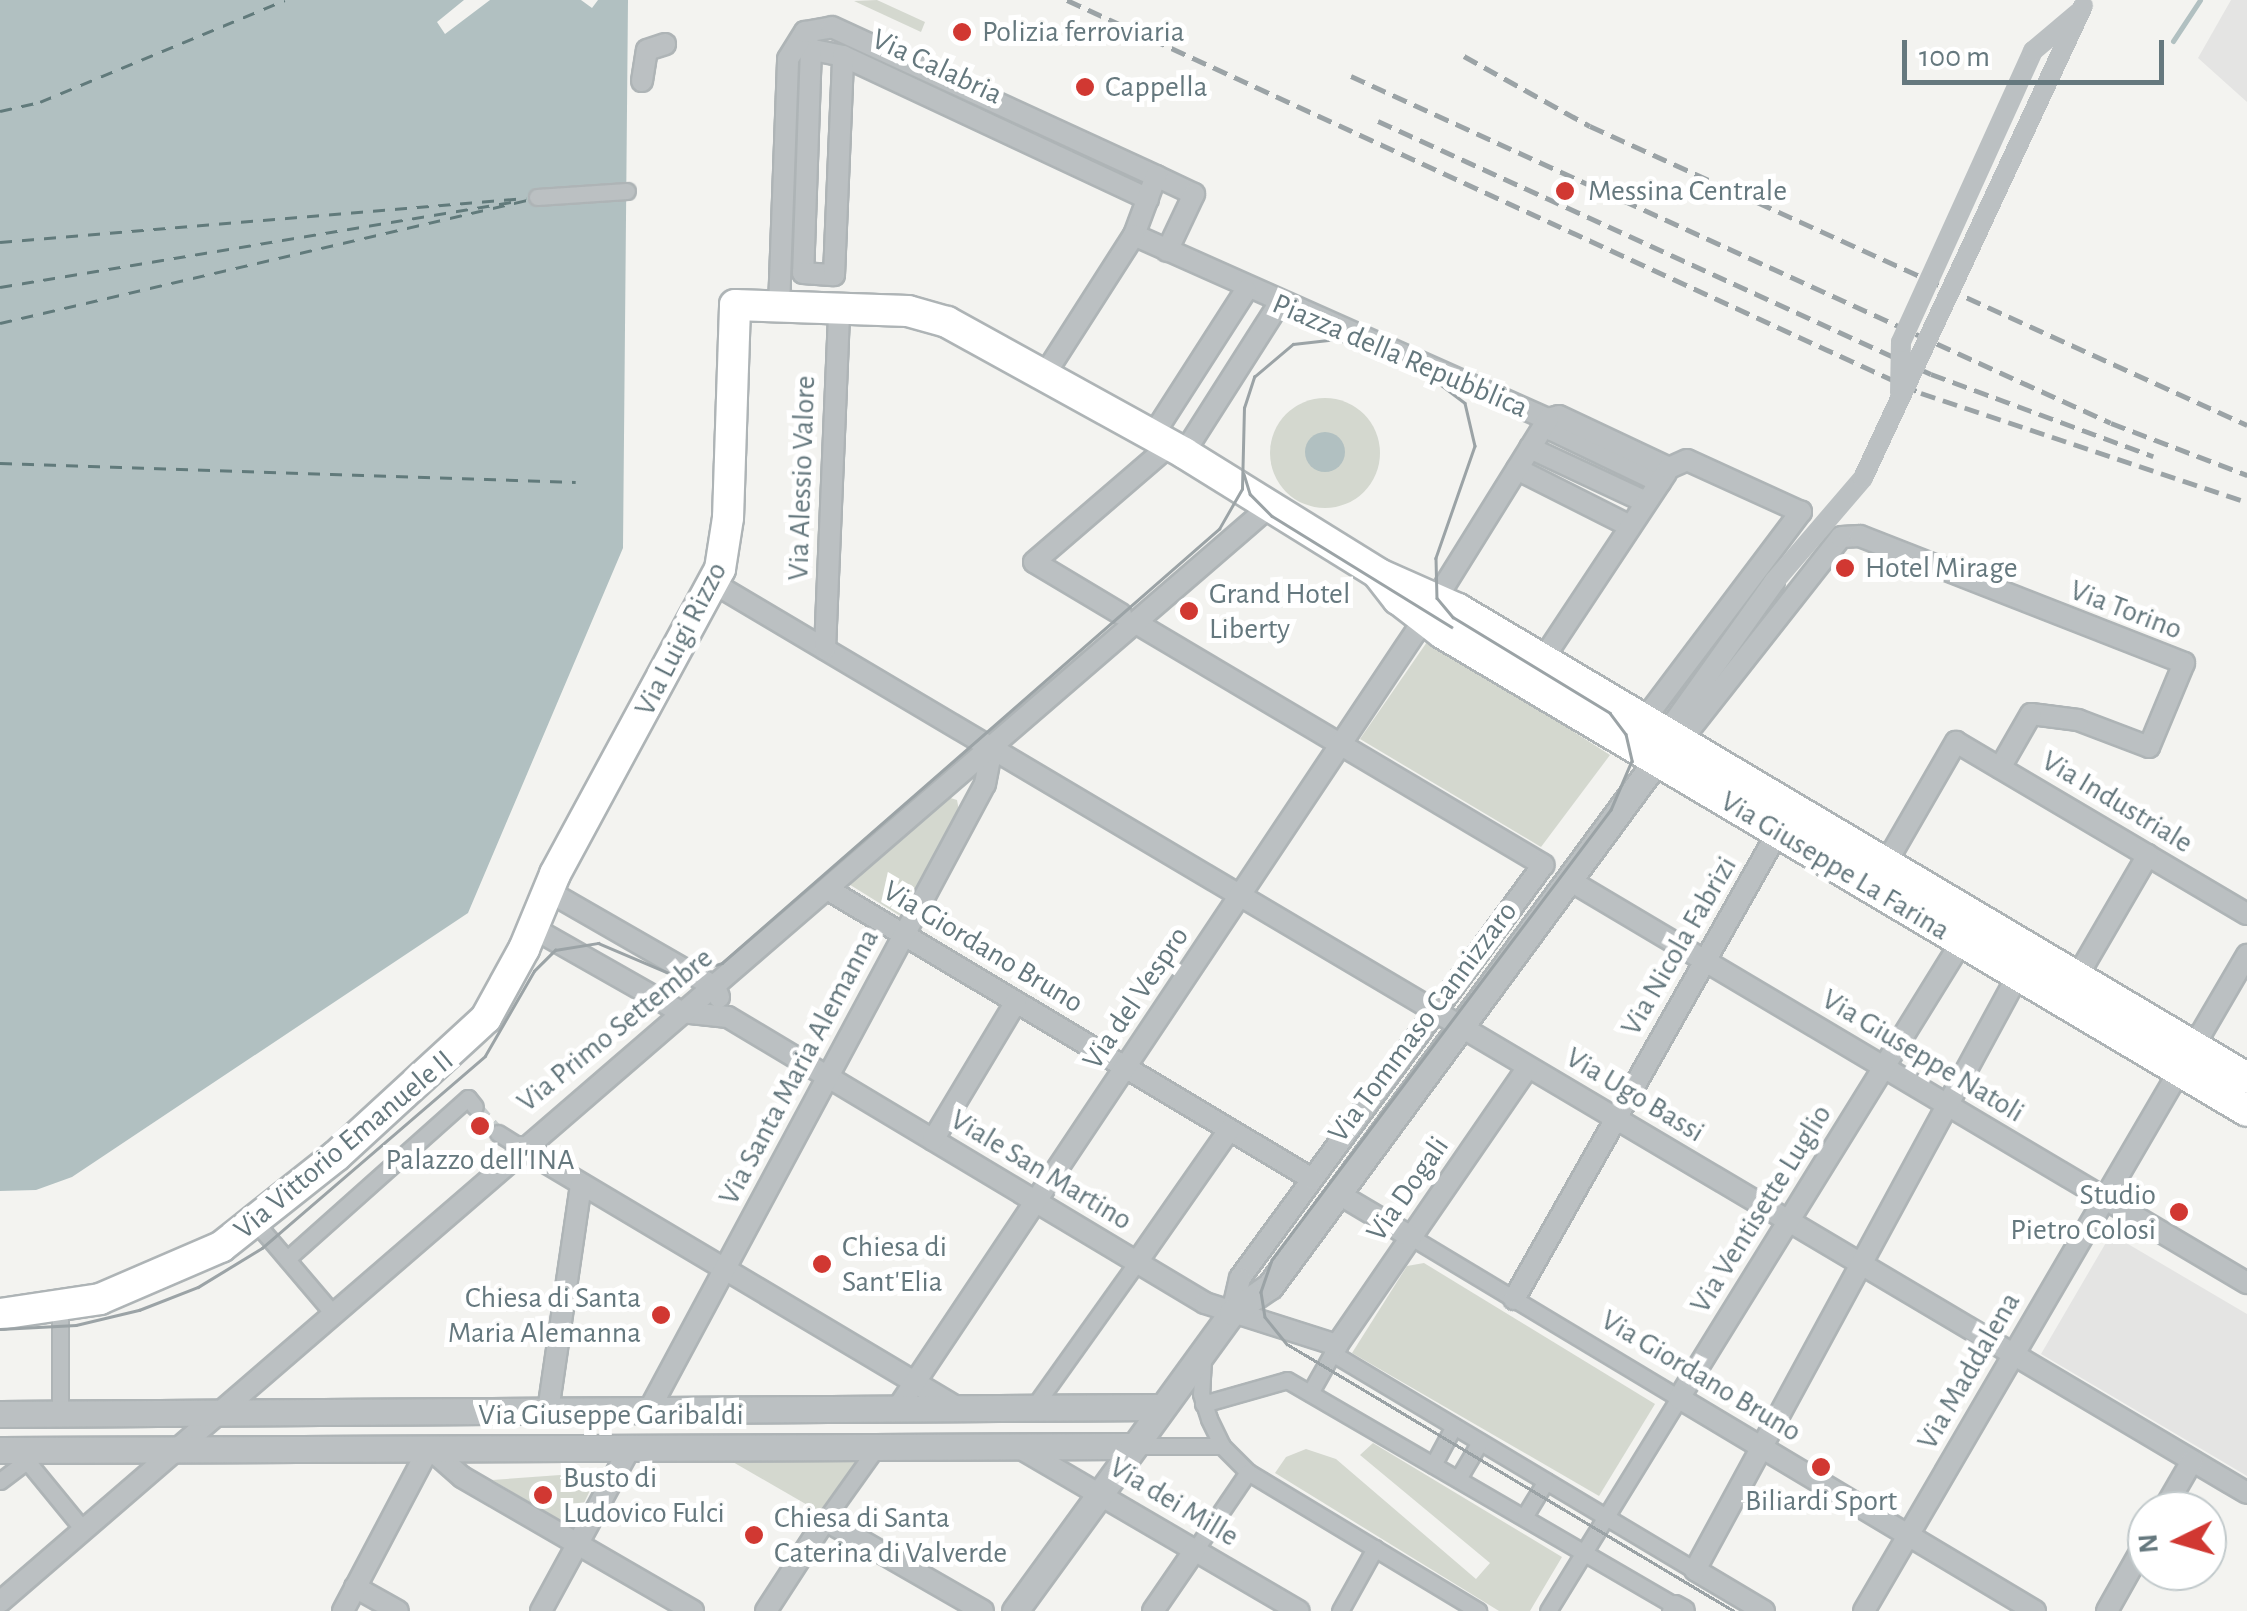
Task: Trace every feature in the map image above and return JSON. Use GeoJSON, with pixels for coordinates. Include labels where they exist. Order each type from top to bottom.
{"type":"FeatureCollection","features":[{"type":"Feature","properties":{"kind":"main road","name":"Via Luigi Rizzo"},"geometry":{"type":"LineString","coordinates":[[548,891],[715,584],[728,518],[735,305],[780,306]]}},
{"type":"Feature","properties":{"kind":"main road"},"geometry":{"type":"LineString","coordinates":[[780,306],[930,315],[1169,444],[1430,609]]}},
{"type":"Feature","properties":{"kind":"main road","name":"Via Giuseppe La Farina"},"geometry":{"type":"LineString","coordinates":[[1430,609],[1542,659],[1661,739],[1778,832],[2018,974],[2186,1058],[2247,1078]]}},
{"type":"Feature","properties":{"kind":"main road","name":"Via Giuseppe La Farina"},"geometry":{"type":"LineString","coordinates":[[1430,609],[1886,863],[2076,977],[2186,1058],[2247,1110]]}},
{"type":"Feature","properties":{"kind":"main road","name":"Via Vittorio Emanuele II"},"geometry":{"type":"LineString","coordinates":[[0,1314],[60,1309],[176,1270],[256,1223],[476,1031],[533,928],[548,891]]}},
{"type":"Feature","properties":{"kind":"street"},"geometry":{"type":"LineString","coordinates":[[1661,739],[1774,582],[1857,487],[2084,3]]}},
{"type":"Feature","properties":{"kind":"street","name":"Via Calabria"},"geometry":{"type":"LineString","coordinates":[[1148,199],[843,56],[802,48],[818,27],[852,33],[1194,194],[1167,251]]}},
{"type":"Feature","properties":{"kind":"street"},"geometry":{"type":"LineString","coordinates":[[642,81],[646,50],[665,44]]}},
{"type":"Feature","properties":{"kind":"street"},"geometry":{"type":"LineString","coordinates":[[802,48],[802,274],[834,275],[843,56]]}},
{"type":"Feature","properties":{"kind":"street"},"geometry":{"type":"LineString","coordinates":[[780,306],[802,48]]}},
{"type":"Feature","properties":{"kind":"street"},"geometry":{"type":"LineString","coordinates":[[1044,376],[1134,235],[1156,176]]}},
{"type":"Feature","properties":{"kind":"street"},"geometry":{"type":"LineString","coordinates":[[537,197],[627,191]]}},
{"type":"Feature","properties":{"kind":"street"},"geometry":{"type":"LineString","coordinates":[[1134,235],[1246,290]]}},
{"type":"Feature","properties":{"kind":"street","name":"Piazza della Repubblica"},"geometry":{"type":"LineString","coordinates":[[1169,444],[1246,290],[1279,304],[1303,308],[1548,418],[1552,430],[1664,475],[1686,460],[1801,512],[1661,739]]}},
{"type":"Feature","properties":{"kind":"street"},"geometry":{"type":"LineString","coordinates":[[1279,304],[1169,444],[1034,562],[1340,744]]}},
{"type":"Feature","properties":{"kind":"street","name":"Via Alessio Valore"},"geometry":{"type":"LineString","coordinates":[[825,649],[839,309]]}},
{"type":"Feature","properties":{"kind":"street","name":"Piazza della Repubblica"},"geometry":{"type":"LineString","coordinates":[[1430,609],[1548,418]]}},
{"type":"Feature","properties":{"kind":"street"},"geometry":{"type":"LineString","coordinates":[[1530,448],[1646,502]]}},
{"type":"Feature","properties":{"kind":"street"},"geometry":{"type":"LineString","coordinates":[[1517,469],[1630,526]]}},
{"type":"Feature","properties":{"kind":"street"},"geometry":{"type":"LineString","coordinates":[[1542,659],[1664,475]]}},
{"type":"Feature","properties":{"kind":"street","name":"Via Primo Settembre"},"geometry":{"type":"LineString","coordinates":[[1,1599],[520,1148],[829,890],[992,748],[1129,618],[1270,506]]}},
{"type":"Feature","properties":{"kind":"street","name":"Via Torino"},"geometry":{"type":"LineString","coordinates":[[1661,739],[1844,537],[1860,536],[2184,663],[2149,747],[2078,720],[2032,714],[2000,768]]}},
{"type":"Feature","properties":{"kind":"street","name":"Via Ugo Bassi"},"geometry":{"type":"LineString","coordinates":[[715,584],[2247,1494]]}},
{"type":"Feature","properties":{"kind":"street","name":"Via del Vespro"},"geometry":{"type":"LineString","coordinates":[[898,1409],[1430,609]]}},
{"type":"Feature","properties":{"kind":"street","name":"Via Tommaso Cannizzaro"},"geometry":{"type":"LineString","coordinates":[[1015,1611],[1232,1312],[1270,1286],[1568,880],[1661,739]]}},
{"type":"Feature","properties":{"kind":"street","name":"Via Industriale"},"geometry":{"type":"LineString","coordinates":[[1886,863],[1956,742],[2247,914]]}},
{"type":"Feature","properties":{"kind":"street","name":"Via Tommaso Cannizzaro"},"geometry":{"type":"LineString","coordinates":[[1232,1312],[1240,1278],[1543,865],[1340,744]]}},
{"type":"Feature","properties":{"kind":"street","name":"Via Santa Maria Alemanna"},"geometry":{"type":"LineString","coordinates":[[650,1410],[985,784],[992,748]]}},
{"type":"Feature","properties":{"kind":"street","name":"Via Nicola Fabrizi"},"geometry":{"type":"LineString","coordinates":[[1514,1300],[1778,832]]}},
{"type":"Feature","properties":{"kind":"street"},"geometry":{"type":"LineString","coordinates":[[2076,977],[2148,855]]}},
{"type":"Feature","properties":{"kind":"street","name":"Via Giuseppe Natoli"},"geometry":{"type":"LineString","coordinates":[[1568,880],[2247,1284]]}},
{"type":"Feature","properties":{"kind":"street","name":"Via Giordano Bruno"},"geometry":{"type":"LineString","coordinates":[[829,890],[1312,1179]]}},
{"type":"Feature","properties":{"kind":"street"},"geometry":{"type":"LineString","coordinates":[[533,928],[680,1012],[728,1017],[715,987],[548,891]]}},
{"type":"Feature","properties":{"kind":"street","name":"Via Ventisette Luglio"},"geometry":{"type":"LineString","coordinates":[[1548,1611],[1962,941]]}},
{"type":"Feature","properties":{"kind":"street","name":"Via Maddalena"},"geometry":{"type":"LineString","coordinates":[[1864,1611],[2247,955]]}},
{"type":"Feature","properties":{"kind":"street"},"geometry":{"type":"LineString","coordinates":[[1695,1570],[2018,974]]}},
{"type":"Feature","properties":{"kind":"street"},"geometry":{"type":"LineString","coordinates":[[933,1140],[1016,1002]]}},
{"type":"Feature","properties":{"kind":"street","name":"Viale San Martino"},"geometry":{"type":"LineString","coordinates":[[728,1017],[1136,1262],[1232,1312],[1334,1349],[1480,1442],[1764,1611]]}},
{"type":"Feature","properties":{"kind":"street","name":"Via Dogali"},"geometry":{"type":"LineString","coordinates":[[1334,1349],[1528,1067]]}},
{"type":"Feature","properties":{"kind":"street","name":"Via Vittorio Emanuele II"},"geometry":{"type":"LineString","coordinates":[[287,1259],[468,1098],[474,1106]]}},
{"type":"Feature","properties":{"kind":"street"},"geometry":{"type":"LineString","coordinates":[[1032,1408],[1229,1130]]}},
{"type":"Feature","properties":{"kind":"street"},"geometry":{"type":"LineString","coordinates":[[498,1133],[960,1408]]}},
{"type":"Feature","properties":{"kind":"street"},"geometry":{"type":"LineString","coordinates":[[548,1411],[582,1184]]}},
{"type":"Feature","properties":{"kind":"street","name":"Via Giordano Bruno"},"geometry":{"type":"LineString","coordinates":[[1337,1193],[2035,1611]]}},
{"type":"Feature","properties":{"kind":"street"},"geometry":{"type":"LineString","coordinates":[[256,1223],[331,1311]]}},
{"type":"Feature","properties":{"kind":"street"},"geometry":{"type":"LineString","coordinates":[[60,1309],[60,1414]]}},
{"type":"Feature","properties":{"kind":"street"},"geometry":{"type":"LineString","coordinates":[[1310,1393],[1334,1349]]}},
{"type":"Feature","properties":{"kind":"street"},"geometry":{"type":"LineString","coordinates":[[1204,1350],[1203,1404],[1222,1446],[1248,1472],[1478,1611]]}},
{"type":"Feature","properties":{"kind":"street"},"geometry":{"type":"LineString","coordinates":[[1203,1404],[1287,1380],[1677,1609]]}},
{"type":"Feature","properties":{"kind":"street","name":"Via Giuseppe Garibaldi"},"geometry":{"type":"LineString","coordinates":[[0,1414],[1160,1408]]}},
{"type":"Feature","properties":{"kind":"street"},"geometry":{"type":"LineString","coordinates":[[1433,1465],[1454,1426]]}},
{"type":"Feature","properties":{"kind":"street"},"geometry":{"type":"LineString","coordinates":[[1458,1479],[1480,1442]]}},
{"type":"Feature","properties":{"kind":"street","name":"Via Giuseppe Garibaldi"},"geometry":{"type":"LineString","coordinates":[[0,1450],[27,1455],[428,1448],[1222,1446]]}},
{"type":"Feature","properties":{"kind":"street"},"geometry":{"type":"LineString","coordinates":[[766,1611],[878,1447]]}},
{"type":"Feature","properties":{"kind":"street","name":"Via dei Mille"},"geometry":{"type":"LineString","coordinates":[[1018,1447],[1299,1611]]}},
{"type":"Feature","properties":{"kind":"street"},"geometry":{"type":"LineString","coordinates":[[342,1611],[428,1448],[462,1478],[693,1611]]}},
{"type":"Feature","properties":{"kind":"street"},"geometry":{"type":"LineString","coordinates":[[541,1611],[630,1448]]}},
{"type":"Feature","properties":{"kind":"street"},"geometry":{"type":"LineString","coordinates":[[0,1482],[27,1455],[81,1527]]}},
{"type":"Feature","properties":{"kind":"street"},"geometry":{"type":"LineString","coordinates":[[2175,1491],[2192,1461]]}},
{"type":"Feature","properties":{"kind":"street"},"geometry":{"type":"LineString","coordinates":[[1153,1611],[1248,1472]]}},
{"type":"Feature","properties":{"kind":"street"},"geometry":{"type":"LineString","coordinates":[[1524,1517],[1546,1481]]}},
{"type":"Feature","properties":{"kind":"street"},"geometry":{"type":"LineString","coordinates":[[826,1520],[983,1611]]}},
{"type":"Feature","properties":{"kind":"street"},"geometry":{"type":"LineString","coordinates":[[1340,1611],[1375,1548]]}},
{"type":"Feature","properties":{"kind":"street"},"geometry":{"type":"LineString","coordinates":[[2107,1611],[2127,1576]]}},
{"type":"Feature","properties":{"kind":"street"},"geometry":{"type":"LineString","coordinates":[[356,1587],[398,1611]]}},
{"type":"Feature","properties":{"kind":"shaded area"},"geometry":{"type":"Polygon","coordinates":[[[0,0],[464,0],[437,22],[445,34],[490,0],[581,0],[592,8],[598,0],[628,0],[623,548],[468,913],[72,1177],[36,1190],[0,1191],[0,0]]]}},
{"type":"Feature","properties":{"kind":"shaded area"},"geometry":{"type":"Polygon","coordinates":[[[877,0],[925,22],[921,32],[854,1],[877,0]]]}},
{"type":"Feature","properties":{"kind":"shaded area"},"geometry":{"type":"Polygon","coordinates":[[[2231,0],[2247,0],[2247,102],[2198,58],[2231,0]]]}},
{"type":"Feature","properties":{"kind":"shaded area"},"geometry":{"type":"Polygon","coordinates":[[[1325,398],[1346,402],[1364,414],[1376,432],[1380,453],[1376,474],[1364,492],[1346,504],[1325,508],[1304,504],[1286,492],[1274,474],[1270,453],[1274,432],[1286,414],[1304,402],[1325,398]]]}},
{"type":"Feature","properties":{"kind":"shaded area"},"geometry":{"type":"Polygon","coordinates":[[[1325,432],[1339,438],[1345,452],[1339,466],[1325,472],[1311,466],[1305,452],[1311,438],[1325,432]]]}},
{"type":"Feature","properties":{"kind":"shaded area"},"geometry":{"type":"Polygon","coordinates":[[[1429,639],[1610,755],[1541,847],[1360,739],[1429,639]]]}},
{"type":"Feature","properties":{"kind":"shaded area"},"geometry":{"type":"Polygon","coordinates":[[[947,797],[957,800],[959,811],[902,917],[847,883],[947,797]]]}},
{"type":"Feature","properties":{"kind":"shaded area"},"geometry":{"type":"Polygon","coordinates":[[[2111,1234],[2247,1314],[2247,1476],[2041,1354],[2111,1234]]]}},
{"type":"Feature","properties":{"kind":"shaded area"},"geometry":{"type":"Polygon","coordinates":[[[1424,1263],[1655,1404],[1599,1496],[1352,1353],[1407,1266],[1424,1263]]]}},
{"type":"Feature","properties":{"kind":"shaded area"},"geometry":{"type":"Polygon","coordinates":[[[1373,1443],[1562,1557],[1530,1611],[1499,1611],[1275,1473],[1286,1457],[1306,1449],[1336,1459],[1476,1579],[1490,1563],[1360,1455],[1373,1443]]]}},
{"type":"Feature","properties":{"kind":"shaded area"},"geometry":{"type":"Polygon","coordinates":[[[726,1458],[857,1461],[823,1514],[726,1458]]]}},
{"type":"Feature","properties":{"kind":"shaded area"},"geometry":{"type":"Polygon","coordinates":[[[588,1473],[594,1482],[575,1522],[567,1524],[492,1480],[588,1473]]]}},
{"type":"Feature","properties":{"kind":"waterway"},"geometry":{"type":"LineString","coordinates":[[2173,41],[2200,0]]}},
{"type":"Feature","properties":{"kind":"ferry route"},"geometry":{"type":"LineString","coordinates":[[0,111],[40,102],[285,0]]}},
{"type":"Feature","properties":{"kind":"ferry route"},"geometry":{"type":"LineString","coordinates":[[0,242],[526,198]]}},
{"type":"Feature","properties":{"kind":"ferry route"},"geometry":{"type":"LineString","coordinates":[[0,323],[531,199]]}},
{"type":"Feature","properties":{"kind":"ferry route"},"geometry":{"type":"LineString","coordinates":[[0,287],[511,202]]}},
{"type":"Feature","properties":{"kind":"ferry route"},"geometry":{"type":"LineString","coordinates":[[0,463],[576,482]]}},
{"type":"Feature","properties":{"kind":"tunnel"},"geometry":{"type":"LineString","coordinates":[[475,1107],[498,1133]]}},
{"type":"Feature","properties":{"kind":"tram line"},"geometry":{"type":"LineString","coordinates":[[0,1329],[76,1325],[139,1310],[198,1287],[262,1248],[485,1056],[534,971],[555,950],[598,943],[678,977],[722,963],[1219,529],[1242,489],[1244,408],[1254,377],[1293,344],[1337,339],[1432,378],[1465,403],[1475,446],[1436,558],[1437,598],[1453,617],[1610,713],[1626,734],[1632,761],[1611,810],[1272,1260],[1261,1292],[1265,1317],[1287,1344],[1734,1611]]}},
{"type":"Feature","properties":{"kind":"tram line"},"geometry":{"type":"LineString","coordinates":[[1244,474],[1250,494],[1272,516],[1452,627]]}},
{"type":"Feature","properties":{"kind":"railway"},"geometry":{"type":"LineString","coordinates":[[1067,0],[1921,393],[2247,502]]}},
{"type":"Feature","properties":{"kind":"railway"},"geometry":{"type":"LineString","coordinates":[[1464,56],[1590,126],[2247,425]]}},
{"type":"Feature","properties":{"kind":"railway"},"geometry":{"type":"LineString","coordinates":[[1351,76],[2111,423],[2247,475]]}},
{"type":"Feature","properties":{"kind":"railway"},"geometry":{"type":"LineString","coordinates":[[1378,121],[1931,374],[2153,456]]}},
{"type":"Feature","properties":{"kind":"place","name":"Polizia ferroviaria"},"geometry":{"type":"Point","coordinates":[962,32]}},
{"type":"Feature","properties":{"kind":"place","name":"Cappella"},"geometry":{"type":"Point","coordinates":[1085,87]}},
{"type":"Feature","properties":{"kind":"place","name":"Messina Centrale"},"geometry":{"type":"Point","coordinates":[1565,191]}},
{"type":"Feature","properties":{"kind":"place","name":"Hotel Mirage"},"geometry":{"type":"Point","coordinates":[1845,568]}},
{"type":"Feature","properties":{"kind":"place","name":"Grand Hotel Liberty"},"geometry":{"type":"Point","coordinates":[1189,611]}},
{"type":"Feature","properties":{"kind":"place","name":"Palazzo dell'INA"},"geometry":{"type":"Point","coordinates":[480,1126]}},
{"type":"Feature","properties":{"kind":"place","name":"Studio Pietro Colosi"},"geometry":{"type":"Point","coordinates":[2179,1212]}},
{"type":"Feature","properties":{"kind":"place","name":"Chiesa di Sant'Elia"},"geometry":{"type":"Point","coordinates":[822,1264]}},
{"type":"Feature","properties":{"kind":"place","name":"Chiesa di Santa Maria Alemanna"},"geometry":{"type":"Point","coordinates":[661,1315]}},
{"type":"Feature","properties":{"kind":"place","name":"Biliardi Sport"},"geometry":{"type":"Point","coordinates":[1821,1467]}},
{"type":"Feature","properties":{"kind":"place","name":"Busto di Ludovico Fulci"},"geometry":{"type":"Point","coordinates":[543,1495]}},
{"type":"Feature","properties":{"kind":"place","name":"Chiesa di Santa Caterina di Valverde"},"geometry":{"type":"Point","coordinates":[754,1535]}}]}
